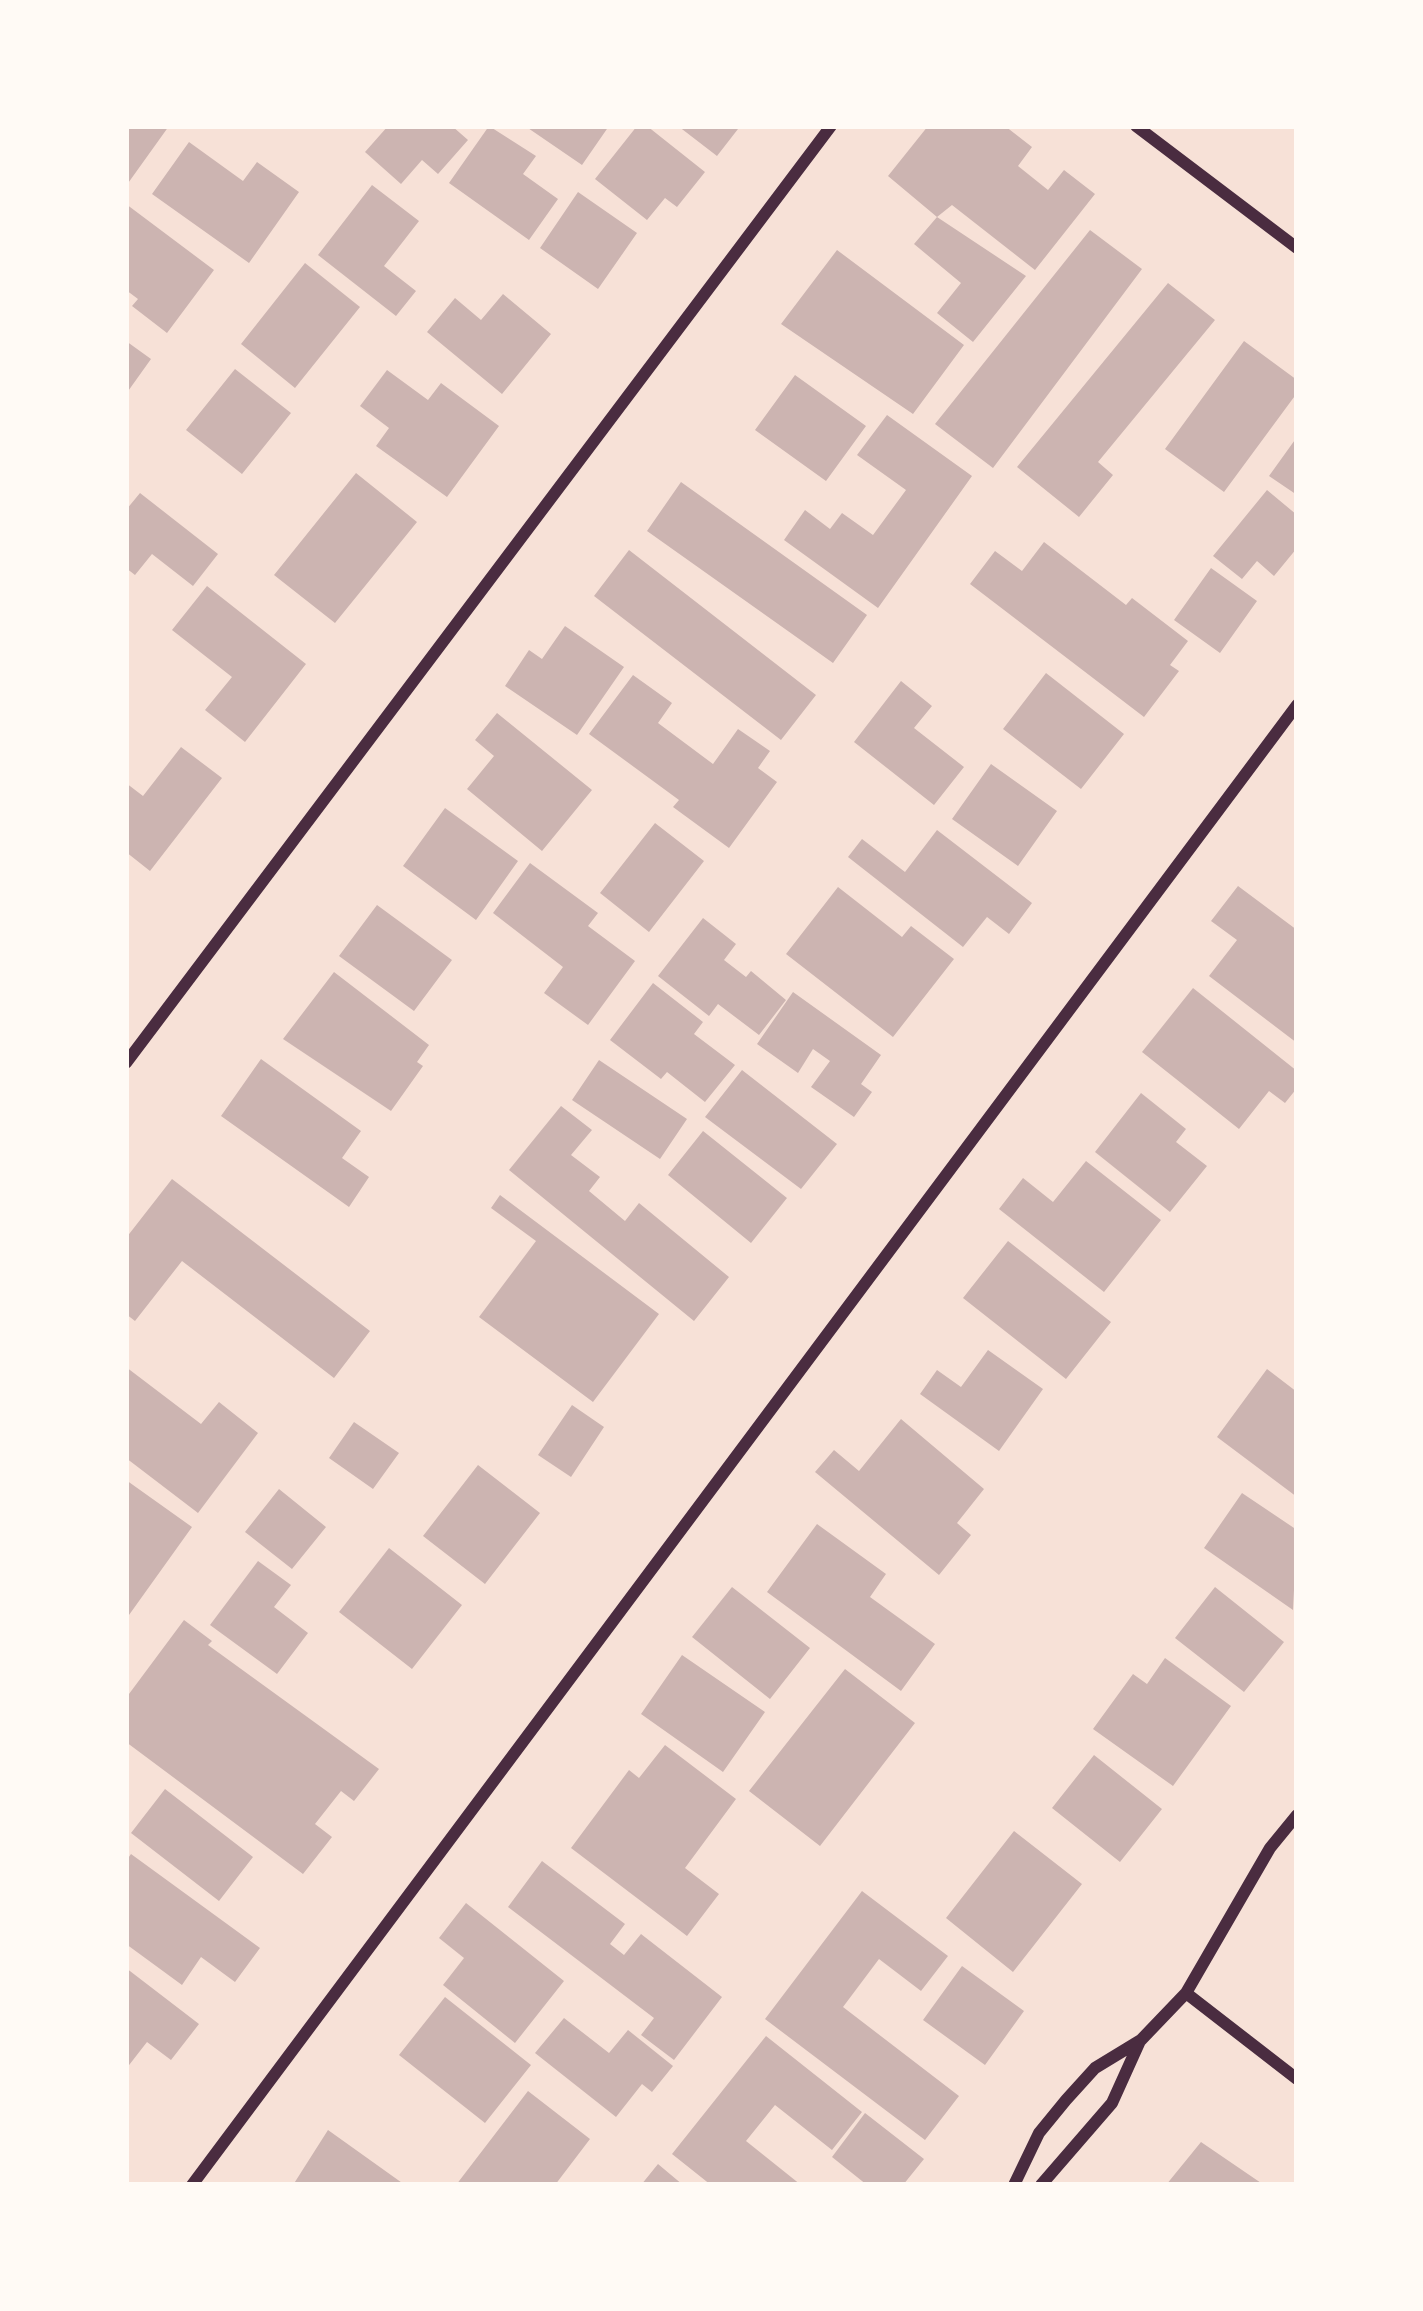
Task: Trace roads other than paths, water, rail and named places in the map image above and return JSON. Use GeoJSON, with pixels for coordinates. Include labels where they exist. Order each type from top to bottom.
{"type":"FeatureCollection","features":[{"type":"Feature","properties":{"kind":"street"},"geometry":{"type":"LineString","coordinates":[[126,1063],[831,126]]}},
{"type":"Feature","properties":{"kind":"street"},"geometry":{"type":"LineString","coordinates":[[1136,126],[1297,248]]}},
{"type":"Feature","properties":{"kind":"street"},"geometry":{"type":"LineString","coordinates":[[192,2185],[1297,706]]}},
{"type":"Feature","properties":{"kind":"street"},"geometry":{"type":"LineString","coordinates":[[1014,2185],[1039,2134],[1066,2100],[1095,2068],[1141,2040],[1186,1993],[1270,1848],[1297,1815]]}},
{"type":"Feature","properties":{"kind":"street"},"geometry":{"type":"LineString","coordinates":[[1186,1993],[1297,2079]]}},
{"type":"Feature","properties":{"kind":"street"},"geometry":{"type":"LineString","coordinates":[[1041,2185],[1112,2103],[1141,2040]]}}]}
